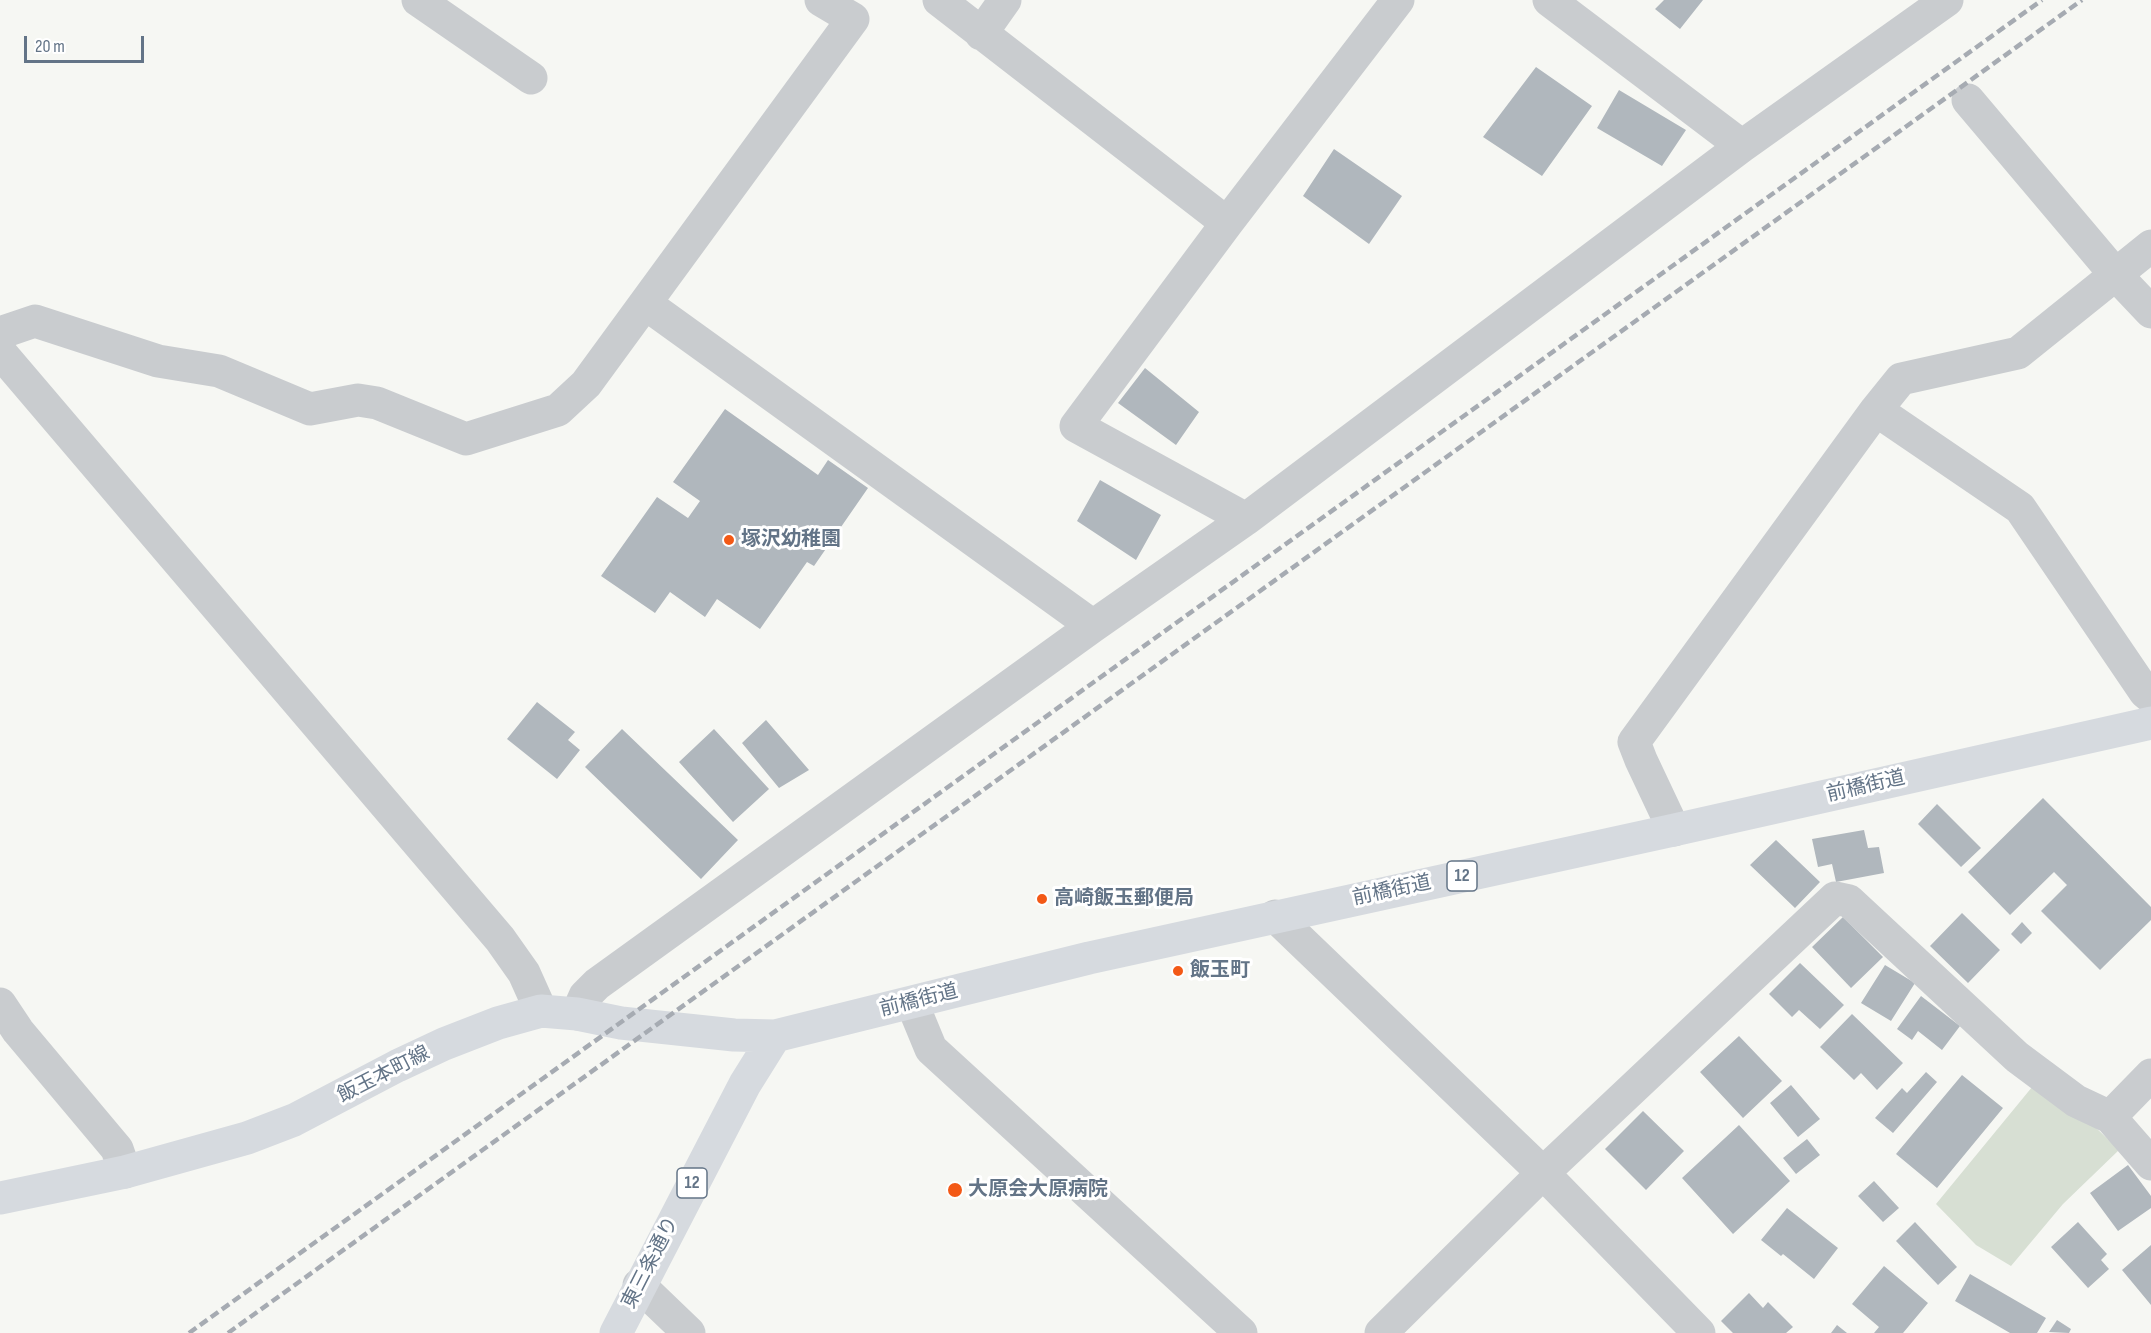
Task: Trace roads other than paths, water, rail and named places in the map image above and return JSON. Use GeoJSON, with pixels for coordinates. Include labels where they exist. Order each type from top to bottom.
{"type":"FeatureCollection","features":[{"type":"Feature","properties":{"kind":"main road","name":"前橋街道"},"geometry":{"type":"LineString","coordinates":[[775,1036],[912,1004],[1089,958],[1674,831],[2151,723]]}},
{"type":"Feature","properties":{"kind":"main road","name":"飯玉本町線"},"geometry":{"type":"LineString","coordinates":[[0,1198],[125,1172],[266,1131],[294,1120],[444,1044],[498,1023],[541,1011],[734,1035],[775,1036]]}},
{"type":"Feature","properties":{"kind":"main road","name":"東三条通り"},"geometry":{"type":"LineString","coordinates":[[616,1333],[745,1084],[775,1036]]}},
{"type":"Feature","properties":{"kind":"street"},"geometry":{"type":"LineString","coordinates":[[418,0],[531,78]]}},
{"type":"Feature","properties":{"kind":"street"},"geometry":{"type":"LineString","coordinates":[[541,1011],[524,973],[500,939],[1,352],[35,321],[158,361],[219,371],[310,409],[358,400],[377,403],[466,439],[558,410],[586,384],[861,10],[821,0]]}},
{"type":"Feature","properties":{"kind":"street"},"geometry":{"type":"LineString","coordinates":[[939,0],[1227,223]]}},
{"type":"Feature","properties":{"kind":"street"},"geometry":{"type":"LineString","coordinates":[[981,34],[1005,0]]}},
{"type":"Feature","properties":{"kind":"street"},"geometry":{"type":"LineString","coordinates":[[1246,519],[1076,426],[1227,223],[1398,0]]}},
{"type":"Feature","properties":{"kind":"street"},"geometry":{"type":"LineString","coordinates":[[1549,0],[1742,146]]}},
{"type":"Feature","properties":{"kind":"street"},"geometry":{"type":"LineString","coordinates":[[577,1014],[585,996],[597,984],[1093,626],[1246,519],[1742,146],[1947,0]]}},
{"type":"Feature","properties":{"kind":"street"},"geometry":{"type":"LineString","coordinates":[[1968,100],[2115,274],[2151,312]]}},
{"type":"Feature","properties":{"kind":"street"},"geometry":{"type":"LineString","coordinates":[[1674,831],[1634,742],[1876,410],[1901,380],[2018,353],[2151,246]]}},
{"type":"Feature","properties":{"kind":"street"},"geometry":{"type":"LineString","coordinates":[[646,304],[1093,626]]}},
{"type":"Feature","properties":{"kind":"street"},"geometry":{"type":"LineString","coordinates":[[1876,410],[2020,507],[2145,692],[2151,697]]}},
{"type":"Feature","properties":{"kind":"street"},"geometry":{"type":"LineString","coordinates":[[1381,1333],[1543,1173],[1835,898],[1849,901],[2017,1057],[2076,1101],[2110,1117],[2151,1164]]}},
{"type":"Feature","properties":{"kind":"street"},"geometry":{"type":"LineString","coordinates":[[1275,916],[1543,1173],[1699,1333]]}},
{"type":"Feature","properties":{"kind":"street"},"geometry":{"type":"LineString","coordinates":[[0,1004],[18,1031],[117,1149],[125,1172]]}},
{"type":"Feature","properties":{"kind":"street"},"geometry":{"type":"LineString","coordinates":[[912,1004],[931,1049],[1241,1333]]}},
{"type":"Feature","properties":{"kind":"street"},"geometry":{"type":"LineString","coordinates":[[2110,1117],[2151,1075]]}},
{"type":"Feature","properties":{"kind":"street"},"geometry":{"type":"LineString","coordinates":[[639,1285],[689,1333]]}},
{"type":"Feature","properties":{"kind":"railway"},"geometry":{"type":"LineString","coordinates":[[189,1333],[2042,0]]}},
{"type":"Feature","properties":{"kind":"railway"},"geometry":{"type":"LineString","coordinates":[[228,1333],[2082,0]]}},
{"type":"Feature","properties":{"kind":"place","name":"塚沢幼稚園"},"geometry":{"type":"Point","coordinates":[729,540]}},
{"type":"Feature","properties":{"kind":"place","name":"高崎飯玉郵便局"},"geometry":{"type":"Point","coordinates":[1042,899]}},
{"type":"Feature","properties":{"kind":"place","name":"飯玉町"},"geometry":{"type":"Point","coordinates":[1178,971]}},
{"type":"Feature","properties":{"kind":"place","name":"大原会大原病院"},"geometry":{"type":"Point","coordinates":[955,1190]}}]}
